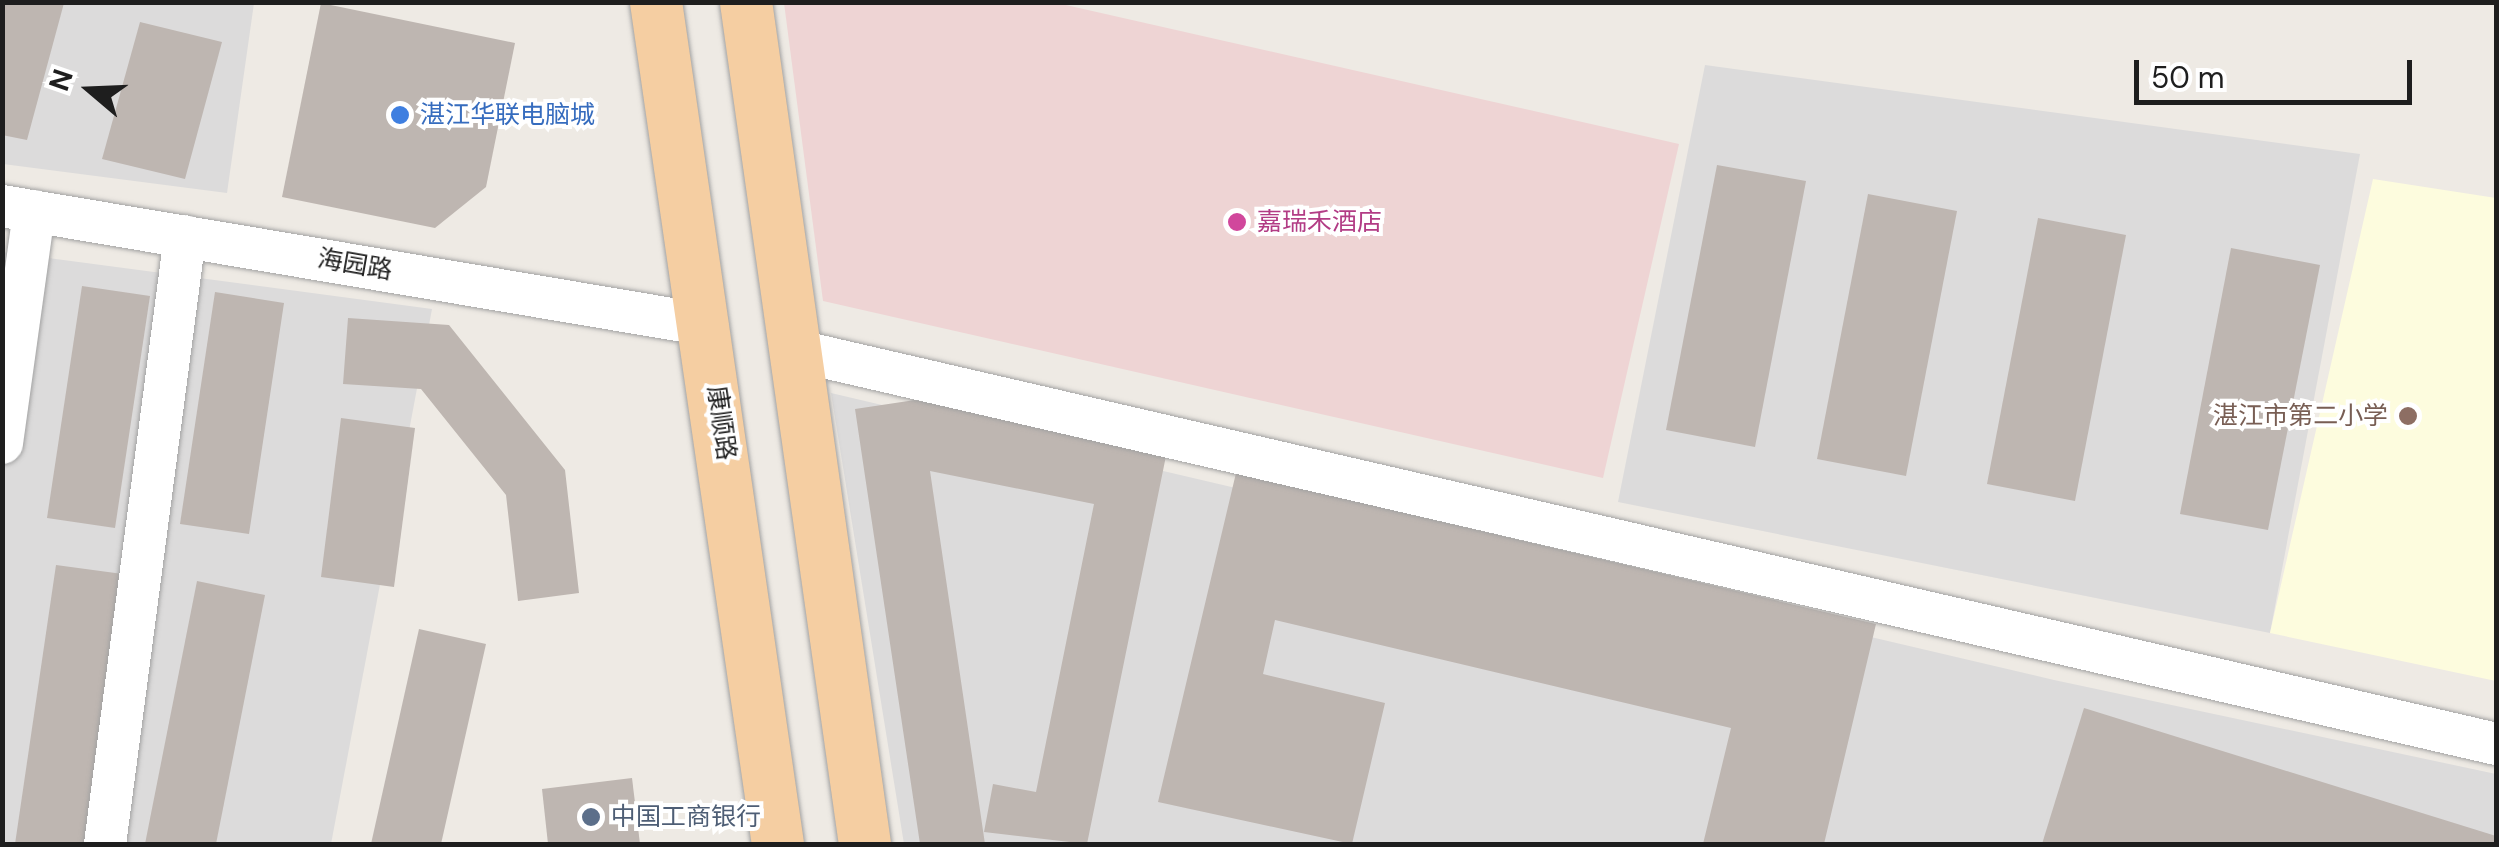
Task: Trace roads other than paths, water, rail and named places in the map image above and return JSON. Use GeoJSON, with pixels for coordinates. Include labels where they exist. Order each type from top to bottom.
{"type":"FeatureCollection","features":[{"type":"Feature","properties":{"kind":"main road","name":"康顺路"},"geometry":{"type":"LineString","coordinates":[[656,2],[707,325],[778,844]]}},
{"type":"Feature","properties":{"kind":"main road"},"geometry":{"type":"LineString","coordinates":[[746,2],[865,844]]}},
{"type":"Feature","properties":{"kind":"street","name":"海园路"},"geometry":{"type":"LineString","coordinates":[[18,209],[707,325]]}},
{"type":"Feature","properties":{"kind":"street"},"geometry":{"type":"LineString","coordinates":[[2,443],[18,209]]}},
{"type":"Feature","properties":{"kind":"street"},"geometry":{"type":"LineString","coordinates":[[105,844],[185,236]]}},
{"type":"Feature","properties":{"kind":"street"},"geometry":{"type":"LineString","coordinates":[[798,351],[2496,744]]}},
{"type":"Feature","properties":{"kind":"place","name":"湛江华联电脑城"},"geometry":{"type":"Point","coordinates":[400,115]}},
{"type":"Feature","properties":{"kind":"place","name":"嘉瑞禾酒店"},"geometry":{"type":"Point","coordinates":[1237,222]}},
{"type":"Feature","properties":{"kind":"place","name":"湛江市第二小学"},"geometry":{"type":"Point","coordinates":[2408,416]}},
{"type":"Feature","properties":{"kind":"place","name":"中国工商银行"},"geometry":{"type":"Point","coordinates":[591,817]}}]}
